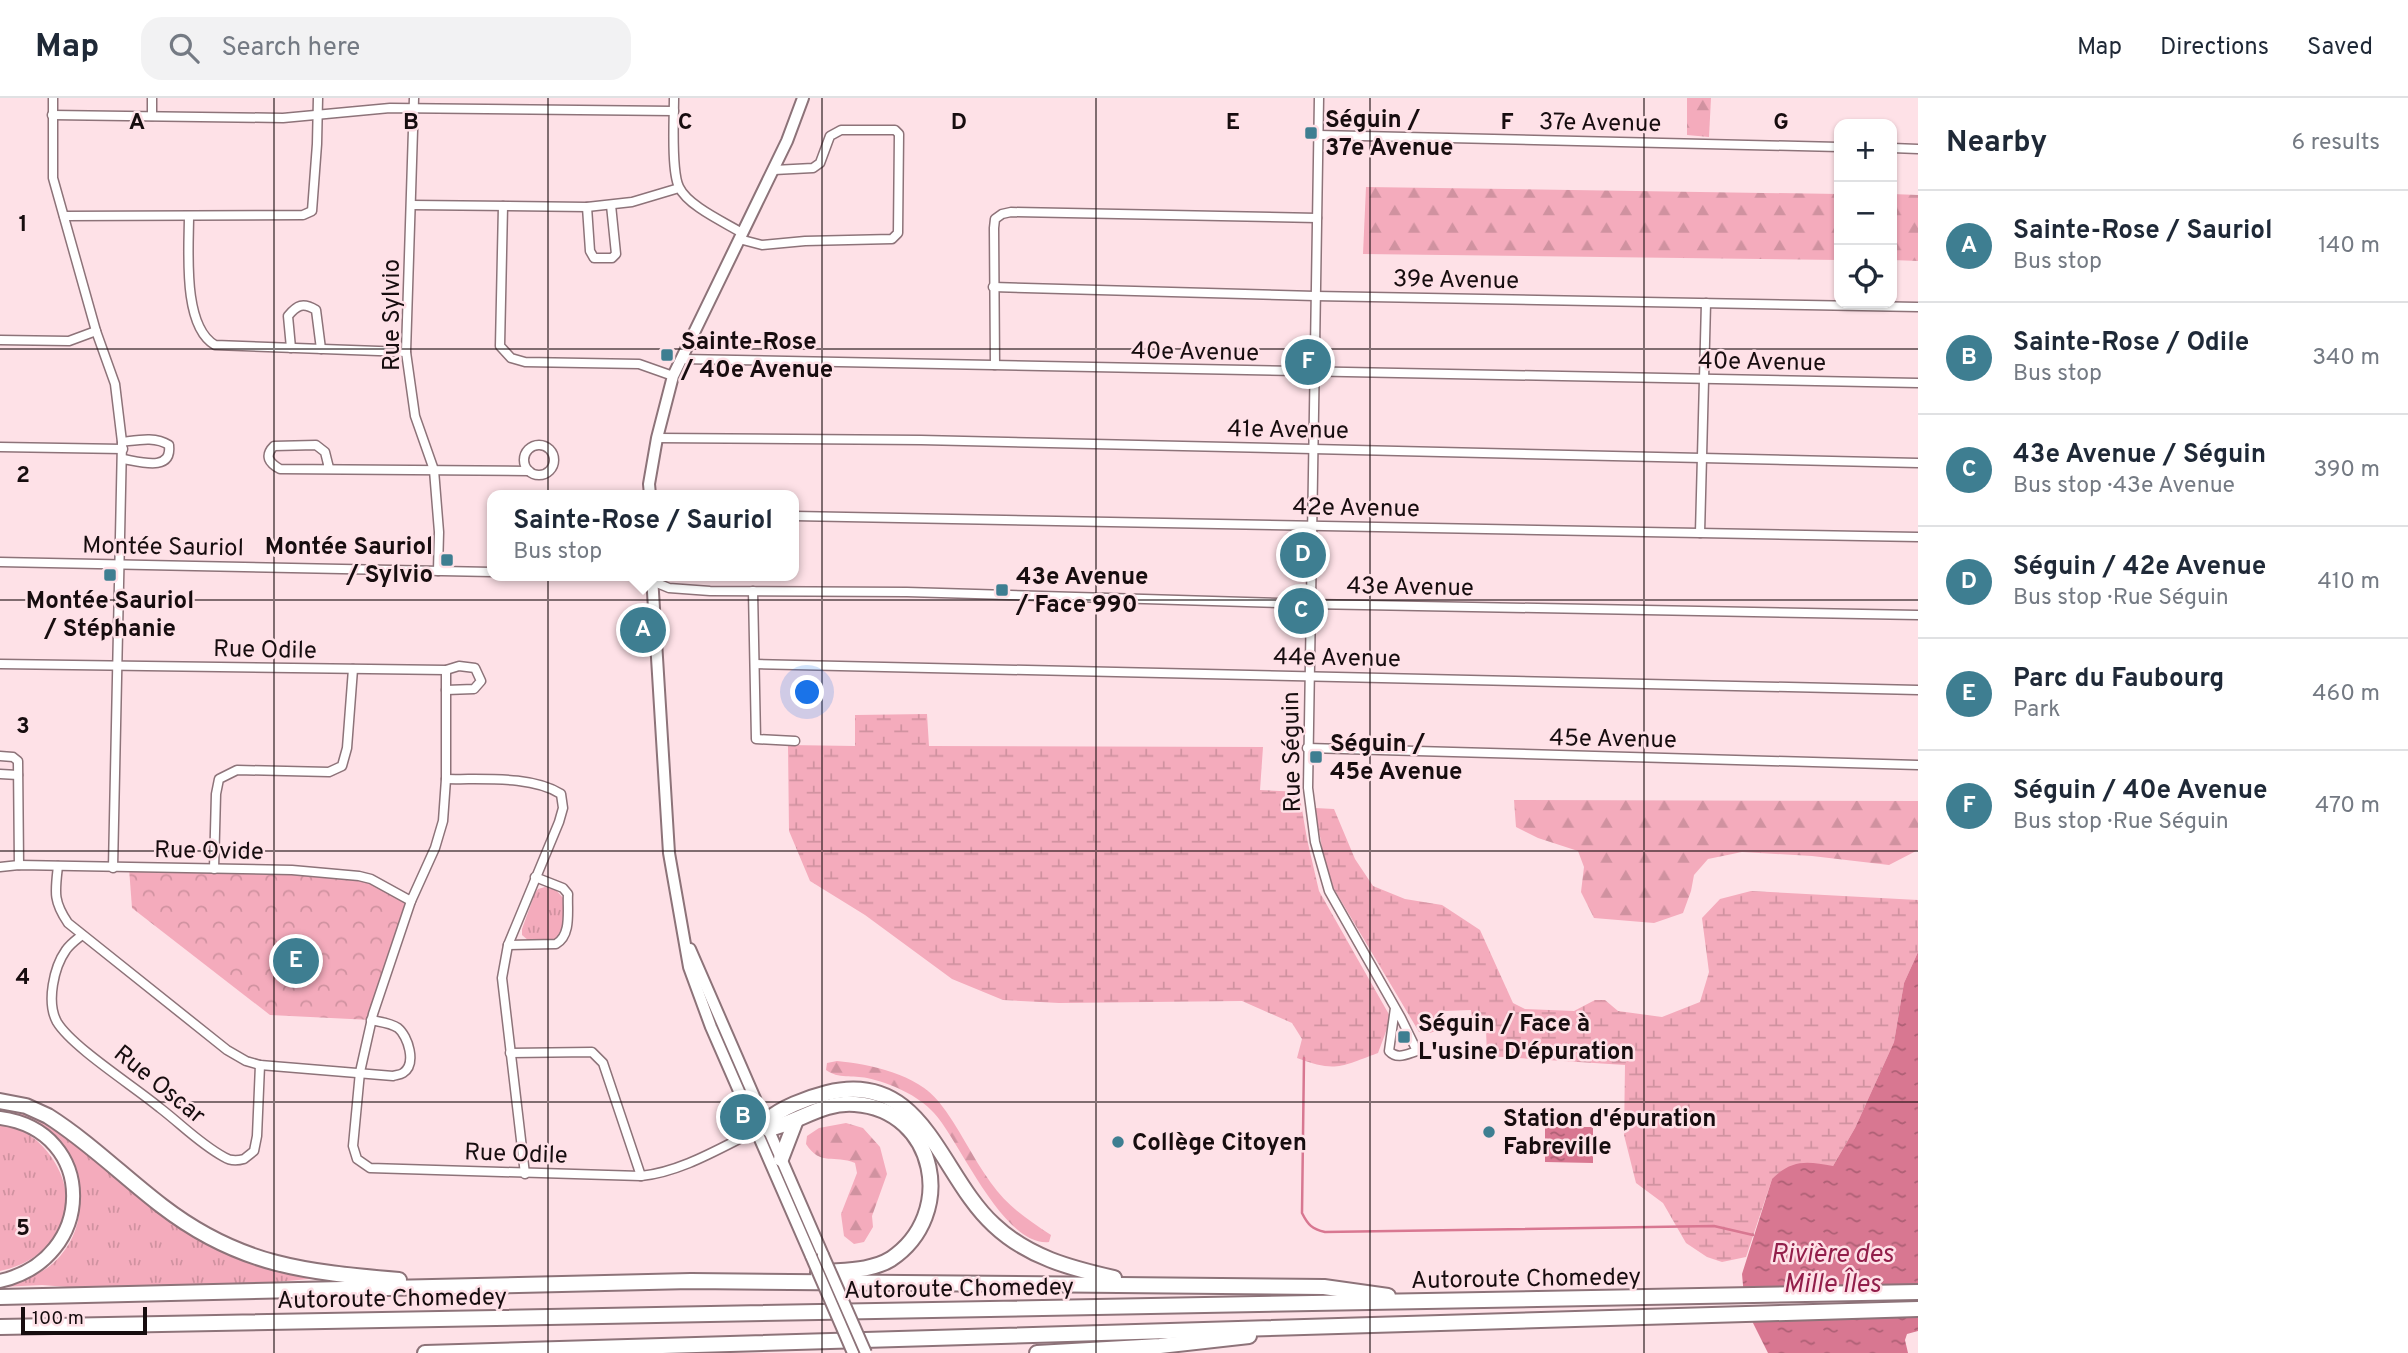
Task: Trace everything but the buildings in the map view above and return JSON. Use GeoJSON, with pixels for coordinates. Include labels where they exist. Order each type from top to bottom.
{"type":"FeatureCollection","features":[{"type":"Feature","properties":{"kind":"highway"},"geometry":{"type":"LineString","coordinates":[[763,1127],[772,1116],[812,1098],[833,1092],[862,1091],[890,1098],[910,1111],[922,1124],[967,1196],[996,1227],[1012,1239],[1054,1263],[1143,1285]]}},
{"type":"Feature","properties":{"kind":"highway"},"geometry":{"type":"LineString","coordinates":[[0,1101],[26,1106],[48,1116],[170,1213],[210,1238],[242,1252],[284,1266],[319,1273],[470,1286]]}},
{"type":"Feature","properties":{"kind":"highway"},"geometry":{"type":"LineString","coordinates":[[763,1127],[796,1120],[821,1109],[844,1104],[868,1105],[897,1119],[914,1135],[927,1159],[931,1176],[929,1204],[923,1221],[913,1237],[885,1262],[871,1267],[764,1281]]}},
{"type":"Feature","properties":{"kind":"highway"},"geometry":{"type":"LineString","coordinates":[[781,1159],[796,1120]]}},
{"type":"Feature","properties":{"kind":"highway"},"geometry":{"type":"LineString","coordinates":[[0,1297],[764,1281],[1324,1287],[1431,1302]]}},
{"type":"Feature","properties":{"kind":"highway","name":"Autoroute Chomedey"},"geometry":{"type":"LineString","coordinates":[[0,1327],[1918,1292]]}},
{"type":"Feature","properties":{"kind":"highway","name":"Autoroute Chomedey"},"geometry":{"type":"LineString","coordinates":[[425,1353],[1918,1309]]}},
{"type":"Feature","properties":{"kind":"highway"},"geometry":{"type":"LineString","coordinates":[[1037,1353],[1160,1346],[1354,1325]]}},
{"type":"Feature","properties":{"kind":"main road"},"geometry":{"type":"LineString","coordinates":[[0,1118],[30,1127],[52,1144],[67,1167],[74,1200],[66,1232],[52,1254],[31,1270],[0,1281]]}},
{"type":"Feature","properties":{"kind":"street"},"geometry":{"type":"LineString","coordinates":[[53,98],[53,178],[96,331],[115,384],[123,445],[113,868]]}},
{"type":"Feature","properties":{"kind":"street"},"geometry":{"type":"LineString","coordinates":[[152,98],[152,116]]}},
{"type":"Feature","properties":{"kind":"street"},"geometry":{"type":"LineString","coordinates":[[64,216],[303,215],[312,211],[318,98]]}},
{"type":"Feature","properties":{"kind":"street","name":"Rue Sylvio"},"geometry":{"type":"LineString","coordinates":[[414,98],[406,352],[415,416],[434,470],[439,532],[438,571]]}},
{"type":"Feature","properties":{"kind":"street"},"geometry":{"type":"LineString","coordinates":[[674,98],[676,174],[680,188],[692,202],[740,236],[762,245],[892,239],[898,233],[899,134],[895,130],[841,130],[830,136],[820,163],[813,168],[774,170]]}},
{"type":"Feature","properties":{"kind":"street"},"geometry":{"type":"LineString","coordinates":[[650,490],[657,438],[673,376],[774,170],[803,98]]}},
{"type":"Feature","properties":{"kind":"street","name":"Rue Séguin"},"geometry":{"type":"LineString","coordinates":[[1319,98],[1307,748],[1311,816],[1321,870],[1329,891],[1395,1008],[1417,1051],[1403,1056],[1396,1056],[1389,1051],[1395,1008]]}},
{"type":"Feature","properties":{"kind":"street"},"geometry":{"type":"LineString","coordinates":[[52,115],[284,118],[390,108],[674,111]]}},
{"type":"Feature","properties":{"kind":"street","name":"37e Avenue"},"geometry":{"type":"LineString","coordinates":[[1318,135],[1834,147]]}},
{"type":"Feature","properties":{"kind":"street"},"geometry":{"type":"LineString","coordinates":[[1897,148],[1918,149]]}},
{"type":"Feature","properties":{"kind":"street"},"geometry":{"type":"LineString","coordinates":[[412,205],[587,208],[632,202],[680,188]]}},
{"type":"Feature","properties":{"kind":"street"},"geometry":{"type":"LineString","coordinates":[[587,208],[590,251],[594,258],[612,258],[616,254],[611,205]]}},
{"type":"Feature","properties":{"kind":"street"},"geometry":{"type":"LineString","coordinates":[[503,206],[499,346],[511,358],[525,362],[639,364],[673,376]]}},
{"type":"Feature","properties":{"kind":"street"},"geometry":{"type":"LineString","coordinates":[[995,365],[995,219],[1002,214],[1011,212],[1317,218]]}},
{"type":"Feature","properties":{"kind":"street"},"geometry":{"type":"LineString","coordinates":[[190,216],[190,290],[201,332],[206,340],[215,345],[406,352]]}},
{"type":"Feature","properties":{"kind":"street","name":"39e Avenue"},"geometry":{"type":"LineString","coordinates":[[993,287],[1918,307]]}},
{"type":"Feature","properties":{"kind":"street"},"geometry":{"type":"LineString","coordinates":[[1700,533],[1706,303]]}},
{"type":"Feature","properties":{"kind":"street"},"geometry":{"type":"LineString","coordinates":[[291,348],[288,316],[297,306],[307,305],[316,310],[321,349]]}},
{"type":"Feature","properties":{"kind":"street"},"geometry":{"type":"LineString","coordinates":[[0,340],[69,341],[96,331]]}},
{"type":"Feature","properties":{"kind":"street","name":"40e Avenue"},"geometry":{"type":"LineString","coordinates":[[681,359],[1918,383]]}},
{"type":"Feature","properties":{"kind":"street","name":"41e Avenue"},"geometry":{"type":"LineString","coordinates":[[657,438],[921,440],[1918,463]]}},
{"type":"Feature","properties":{"kind":"street"},"geometry":{"type":"LineString","coordinates":[[0,447],[123,445],[153,439],[169,445],[167,460],[163,463],[150,464],[123,459]]}},
{"type":"Feature","properties":{"kind":"street"},"geometry":{"type":"LineString","coordinates":[[329,468],[325,452],[316,445],[274,446],[268,459],[270,464],[280,469],[529,471]]}},
{"type":"Feature","properties":{"kind":"street","name":"42e Avenue"},"geometry":{"type":"LineString","coordinates":[[799,516],[1918,537]]}},
{"type":"Feature","properties":{"kind":"street","name":"Montée Sauriol"},"geometry":{"type":"LineString","coordinates":[[0,562],[487,572]]}},
{"type":"Feature","properties":{"kind":"street"},"geometry":{"type":"LineString","coordinates":[[652,581],[668,853],[683,934],[763,1127],[811,1256],[853,1353]]}},
{"type":"Feature","properties":{"kind":"street","name":"43e Avenue"},"geometry":{"type":"LineString","coordinates":[[657,581],[669,588],[753,591],[1918,614]]}},
{"type":"Feature","properties":{"kind":"street"},"geometry":{"type":"LineString","coordinates":[[753,591],[756,739],[795,741]]}},
{"type":"Feature","properties":{"kind":"street","name":"Rue Odile"},"geometry":{"type":"LineString","coordinates":[[0,664],[446,670],[459,666],[475,668],[481,681],[474,689],[446,690]]}},
{"type":"Feature","properties":{"kind":"street","name":"44e Avenue"},"geometry":{"type":"LineString","coordinates":[[755,664],[1918,690]]}},
{"type":"Feature","properties":{"kind":"street"},"geometry":{"type":"LineString","coordinates":[[214,869],[216,794],[219,779],[237,770],[329,772],[342,765],[347,748],[353,669]]}},
{"type":"Feature","properties":{"kind":"street","name":"Rue Odile"},"geometry":{"type":"LineString","coordinates":[[446,670],[446,779],[443,821],[435,848],[411,901],[371,1020],[360,1072],[353,1146],[357,1159],[369,1168],[525,1174],[655,1174],[678,1167],[763,1127]]}},
{"type":"Feature","properties":{"kind":"street","name":"45e Avenue"},"geometry":{"type":"LineString","coordinates":[[1307,748],[1918,765]]}},
{"type":"Feature","properties":{"kind":"street"},"geometry":{"type":"LineString","coordinates":[[0,756],[13,757],[18,761],[19,865]]}},
{"type":"Feature","properties":{"kind":"street"},"geometry":{"type":"LineString","coordinates":[[0,774],[18,775]]}},
{"type":"Feature","properties":{"kind":"street"},"geometry":{"type":"LineString","coordinates":[[446,779],[530,782],[548,786],[561,794],[563,808],[559,822],[508,945],[502,978],[525,1174]]}},
{"type":"Feature","properties":{"kind":"street","name":"Rue Ovide"},"geometry":{"type":"LineString","coordinates":[[0,867],[19,865],[292,870],[371,879],[411,901]]}},
{"type":"Feature","properties":{"kind":"street"},"geometry":{"type":"LineString","coordinates":[[58,866],[55,897],[59,910],[68,923],[227,1050],[246,1061],[260,1065],[393,1076],[404,1073],[409,1066],[410,1054],[405,1034],[395,1026],[371,1020]]}},
{"type":"Feature","properties":{"kind":"street"},"geometry":{"type":"LineString","coordinates":[[508,945],[556,944],[563,940],[566,933],[568,894],[563,888],[535,877]]}},
{"type":"Feature","properties":{"kind":"street","name":"Rue Oscar"},"geometry":{"type":"LineString","coordinates":[[82,935],[67,949],[56,971],[52,996],[56,1020],[68,1035],[85,1049],[205,1146],[227,1159],[244,1159],[254,1151],[260,1065]]}},
{"type":"Feature","properties":{"kind":"street"},"geometry":{"type":"LineString","coordinates":[[510,1053],[592,1052],[598,1056],[603,1063],[641,1175]]}},
{"type":"Feature","properties":{"kind":"street"},"geometry":{"type":"LineString","coordinates":[[763,1127],[781,1159],[866,1353]]}},
{"type":"Feature","properties":{"kind":"green space"},"geometry":{"type":"Polygon","coordinates":[[[1687,98],[1711,98],[1709,137],[1687,135],[1687,98]]]}},
{"type":"Feature","properties":{"kind":"green space"},"geometry":{"type":"Polygon","coordinates":[[[1366,187],[1834,194],[1834,260],[1363,254],[1366,187]]]}},
{"type":"Feature","properties":{"kind":"green space"},"geometry":{"type":"Polygon","coordinates":[[[1897,194],[1918,195],[1918,261],[1897,260],[1897,194]]]}},
{"type":"Feature","properties":{"kind":"green space"},"geometry":{"type":"Polygon","coordinates":[[[927,714],[929,746],[1263,747],[1260,790],[1299,792],[1319,891],[1391,1018],[1378,1053],[1339,1066],[1310,1063],[1297,1058],[1302,1039],[1292,1023],[1242,1001],[1059,1003],[1003,1000],[952,979],[865,915],[810,881],[789,831],[788,745],[855,746],[855,715],[927,714]]]}},
{"type":"Feature","properties":{"kind":"green space"},"geometry":{"type":"Polygon","coordinates":[[[1514,800],[1918,801],[1918,850],[1889,865],[1812,856],[1742,852],[1708,859],[1694,875],[1683,913],[1654,923],[1594,918],[1581,892],[1584,867],[1578,851],[1538,838],[1516,827],[1514,800]]]}},
{"type":"Feature","properties":{"kind":"green space"},"geometry":{"type":"Polygon","coordinates":[[[1315,808],[1334,809],[1355,859],[1373,886],[1405,899],[1442,905],[1480,930],[1513,1003],[1525,1009],[1574,1011],[1595,1000],[1605,1000],[1618,1011],[1662,1017],[1700,1002],[1709,972],[1702,918],[1720,899],[1751,891],[1918,900],[1918,952],[1904,983],[1894,1042],[1855,1128],[1833,1166],[1772,1179],[1746,1257],[1722,1262],[1707,1257],[1686,1243],[1663,1203],[1636,1183],[1624,1135],[1625,1065],[1487,1056],[1486,1030],[1473,1029],[1471,1010],[1445,1011],[1443,1028],[1430,1033],[1419,1032],[1334,889],[1324,859],[1315,808]]]}},
{"type":"Feature","properties":{"kind":"green space"},"geometry":{"type":"Polygon","coordinates":[[[129,868],[358,876],[411,901],[371,1020],[270,1015],[132,908],[129,868]]]}},
{"type":"Feature","properties":{"kind":"green space"},"geometry":{"type":"Polygon","coordinates":[[[545,887],[556,890],[564,899],[562,933],[555,940],[529,941],[522,935],[522,929],[535,893],[545,887]]]}},
{"type":"Feature","properties":{"kind":"green space"},"geometry":{"type":"Polygon","coordinates":[[[837,1061],[892,1072],[930,1092],[997,1191],[1018,1212],[1051,1235],[1049,1242],[1032,1239],[1015,1228],[999,1211],[945,1127],[927,1107],[912,1095],[885,1083],[836,1075],[826,1070],[827,1063],[837,1061]]]}},
{"type":"Feature","properties":{"kind":"green space"},"geometry":{"type":"Polygon","coordinates":[[[0,1108],[25,1112],[50,1123],[152,1206],[319,1278],[94,1289],[42,1285],[0,1287],[39,1273],[61,1255],[74,1234],[79,1211],[79,1188],[72,1166],[60,1145],[44,1129],[24,1117],[0,1111],[0,1108]]]}},
{"type":"Feature","properties":{"kind":"green space"},"geometry":{"type":"Polygon","coordinates":[[[846,1123],[863,1128],[880,1147],[887,1174],[872,1216],[873,1227],[864,1242],[854,1244],[844,1236],[841,1214],[857,1173],[855,1163],[823,1158],[806,1144],[807,1136],[819,1128],[846,1123]]]}},
{"type":"Feature","properties":{"kind":"green space"},"geometry":{"type":"Polygon","coordinates":[[[0,1124],[23,1131],[42,1146],[62,1177],[66,1195],[65,1213],[50,1244],[36,1256],[0,1271],[0,1124]]]}},
{"type":"Feature","properties":{"kind":"water","name":"Rivière des Mille Îles"},"geometry":{"type":"Polygon","coordinates":[[[1918,952],[1918,1331],[1907,1334],[1905,1340],[1908,1353],[1768,1353],[1745,1307],[1742,1274],[1772,1179],[1786,1168],[1800,1163],[1833,1166],[1855,1128],[1894,1042],[1904,983],[1918,952]]]}},
{"type":"Feature","properties":{"kind":"water"},"geometry":{"type":"Polygon","coordinates":[[[1545,1127],[1593,1127],[1593,1163],[1545,1162],[1545,1127]]]}},
{"type":"Feature","properties":{"kind":"pier"},"geometry":{"type":"Polygon","coordinates":[[[1918,1284],[1918,1317],[1748,1321],[1742,1308],[1740,1288],[1918,1284]]]}},
{"type":"Feature","properties":{"kind":"waterway"},"geometry":{"type":"LineString","coordinates":[[1304,1058],[1302,1213],[1314,1228],[1325,1232],[1714,1226],[1753,1235]]}},
{"type":"Feature","properties":{"kind":"place","name":"Séguin / 37e Avenue"},"geometry":{"type":"Point","coordinates":[1311,133]}},
{"type":"Feature","properties":{"kind":"place","name":"Sainte-Rose / 40e Avenue"},"geometry":{"type":"Point","coordinates":[667,355]}},
{"type":"Feature","properties":{"kind":"place","name":"Séguin / 40e Avenue"},"geometry":{"type":"Point","coordinates":[1308,362]}},
{"type":"Feature","properties":{"kind":"place","name":"Séguin / 42e Avenue"},"geometry":{"type":"Point","coordinates":[1303,555]}},
{"type":"Feature","properties":{"kind":"place","name":"Montée Sauriol / Sylvio"},"geometry":{"type":"Point","coordinates":[447,560]}},
{"type":"Feature","properties":{"kind":"place","name":"Montée Sauriol / Stéphanie"},"geometry":{"type":"Point","coordinates":[110,575]}},
{"type":"Feature","properties":{"kind":"place","name":"43e Avenue / Face 990"},"geometry":{"type":"Point","coordinates":[1002,590]}},
{"type":"Feature","properties":{"kind":"place","name":"43e Avenue / Séguin"},"geometry":{"type":"Point","coordinates":[1301,611]}},
{"type":"Feature","properties":{"kind":"place","name":"Sainte-Rose / Sauriol"},"geometry":{"type":"Point","coordinates":[643,630]}},
{"type":"Feature","properties":{"kind":"place","name":"Séguin / 45e Avenue"},"geometry":{"type":"Point","coordinates":[1316,757]}},
{"type":"Feature","properties":{"kind":"place","name":"Parc du Faubourg"},"geometry":{"type":"Point","coordinates":[296,961]}},
{"type":"Feature","properties":{"kind":"place","name":"Séguin / Face à L'usine D'épuration"},"geometry":{"type":"Point","coordinates":[1404,1037]}},
{"type":"Feature","properties":{"kind":"place","name":"Sainte-Rose / Odile"},"geometry":{"type":"Point","coordinates":[743,1117]}},
{"type":"Feature","properties":{"kind":"place","name":"Station d'épuration Fabreville"},"geometry":{"type":"Point","coordinates":[1489,1132]}},
{"type":"Feature","properties":{"kind":"place","name":"Collège Citoyen"},"geometry":{"type":"Point","coordinates":[1118,1142]}}]}
